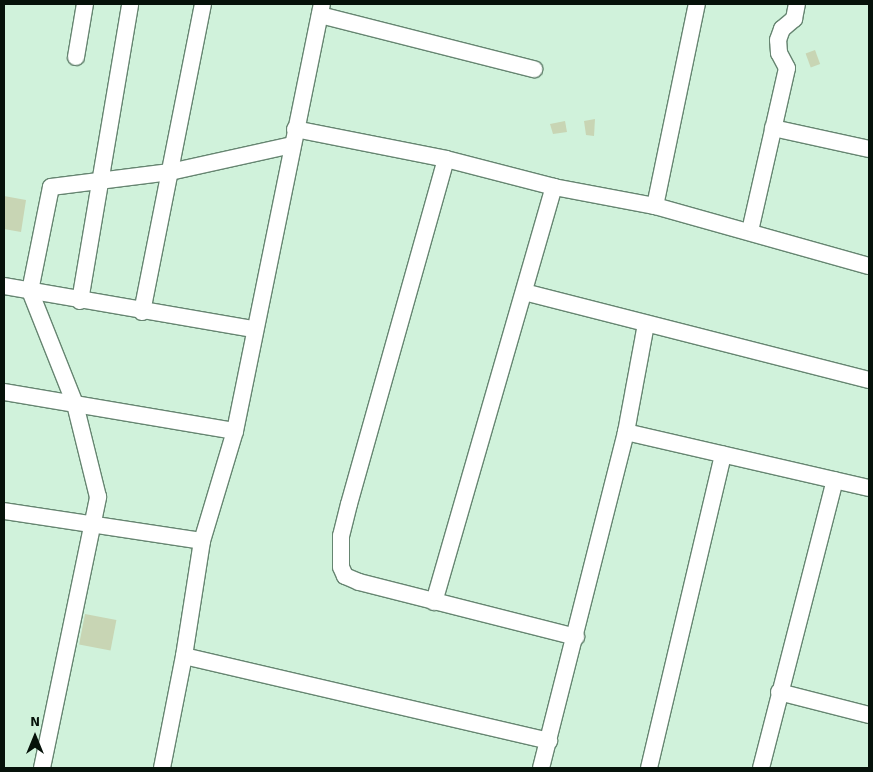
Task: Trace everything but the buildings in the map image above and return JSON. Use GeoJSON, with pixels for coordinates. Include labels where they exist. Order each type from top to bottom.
{"type":"FeatureCollection","features":[{"type":"Feature","properties":{"kind":"street"},"geometry":{"type":"LineString","coordinates":[[76,58],[86,4]]}},
{"type":"Feature","properties":{"kind":"street"},"geometry":{"type":"LineString","coordinates":[[80,301],[130,4]]}},
{"type":"Feature","properties":{"kind":"street"},"geometry":{"type":"LineString","coordinates":[[142,312],[203,4]]}},
{"type":"Feature","properties":{"kind":"street"},"geometry":{"type":"LineString","coordinates":[[655,206],[697,4]]}},
{"type":"Feature","properties":{"kind":"street"},"geometry":{"type":"LineString","coordinates":[[750,230],[787,68],[779,53],[778,40],[782,29],[794,19],[797,4]]}},
{"type":"Feature","properties":{"kind":"street"},"geometry":{"type":"LineString","coordinates":[[163,768],[184,656],[202,541],[235,431],[254,329],[321,9],[534,69]]}},
{"type":"Feature","properties":{"kind":"street"},"geometry":{"type":"LineString","coordinates":[[773,128],[869,149]]}},
{"type":"Feature","properties":{"kind":"street"},"geometry":{"type":"LineString","coordinates":[[42,768],[98,497],[75,404],[30,291],[51,187],[170,172],[294,137],[446,159],[554,187],[655,206],[750,230],[869,266]]}},
{"type":"Feature","properties":{"kind":"street"},"geometry":{"type":"LineString","coordinates":[[446,159],[349,504],[340,555],[345,576],[434,602],[576,636]]}},
{"type":"Feature","properties":{"kind":"street"},"geometry":{"type":"LineString","coordinates":[[434,602],[554,187]]}},
{"type":"Feature","properties":{"kind":"street"},"geometry":{"type":"LineString","coordinates":[[4,286],[142,312],[254,329]]}},
{"type":"Feature","properties":{"kind":"street"},"geometry":{"type":"LineString","coordinates":[[524,292],[869,380]]}},
{"type":"Feature","properties":{"kind":"street"},"geometry":{"type":"LineString","coordinates":[[541,768],[576,636],[626,432],[646,324]]}},
{"type":"Feature","properties":{"kind":"street"},"geometry":{"type":"LineString","coordinates":[[4,392],[235,431]]}},
{"type":"Feature","properties":{"kind":"street"},"geometry":{"type":"LineString","coordinates":[[626,432],[869,488]]}},
{"type":"Feature","properties":{"kind":"street"},"geometry":{"type":"LineString","coordinates":[[649,768],[723,455]]}},
{"type":"Feature","properties":{"kind":"street"},"geometry":{"type":"LineString","coordinates":[[761,768],[835,480]]}},
{"type":"Feature","properties":{"kind":"street"},"geometry":{"type":"LineString","coordinates":[[4,510],[202,541]]}},
{"type":"Feature","properties":{"kind":"street"},"geometry":{"type":"LineString","coordinates":[[184,656],[549,742]]}},
{"type":"Feature","properties":{"kind":"street"},"geometry":{"type":"LineString","coordinates":[[780,692],[869,715]]}}]}
